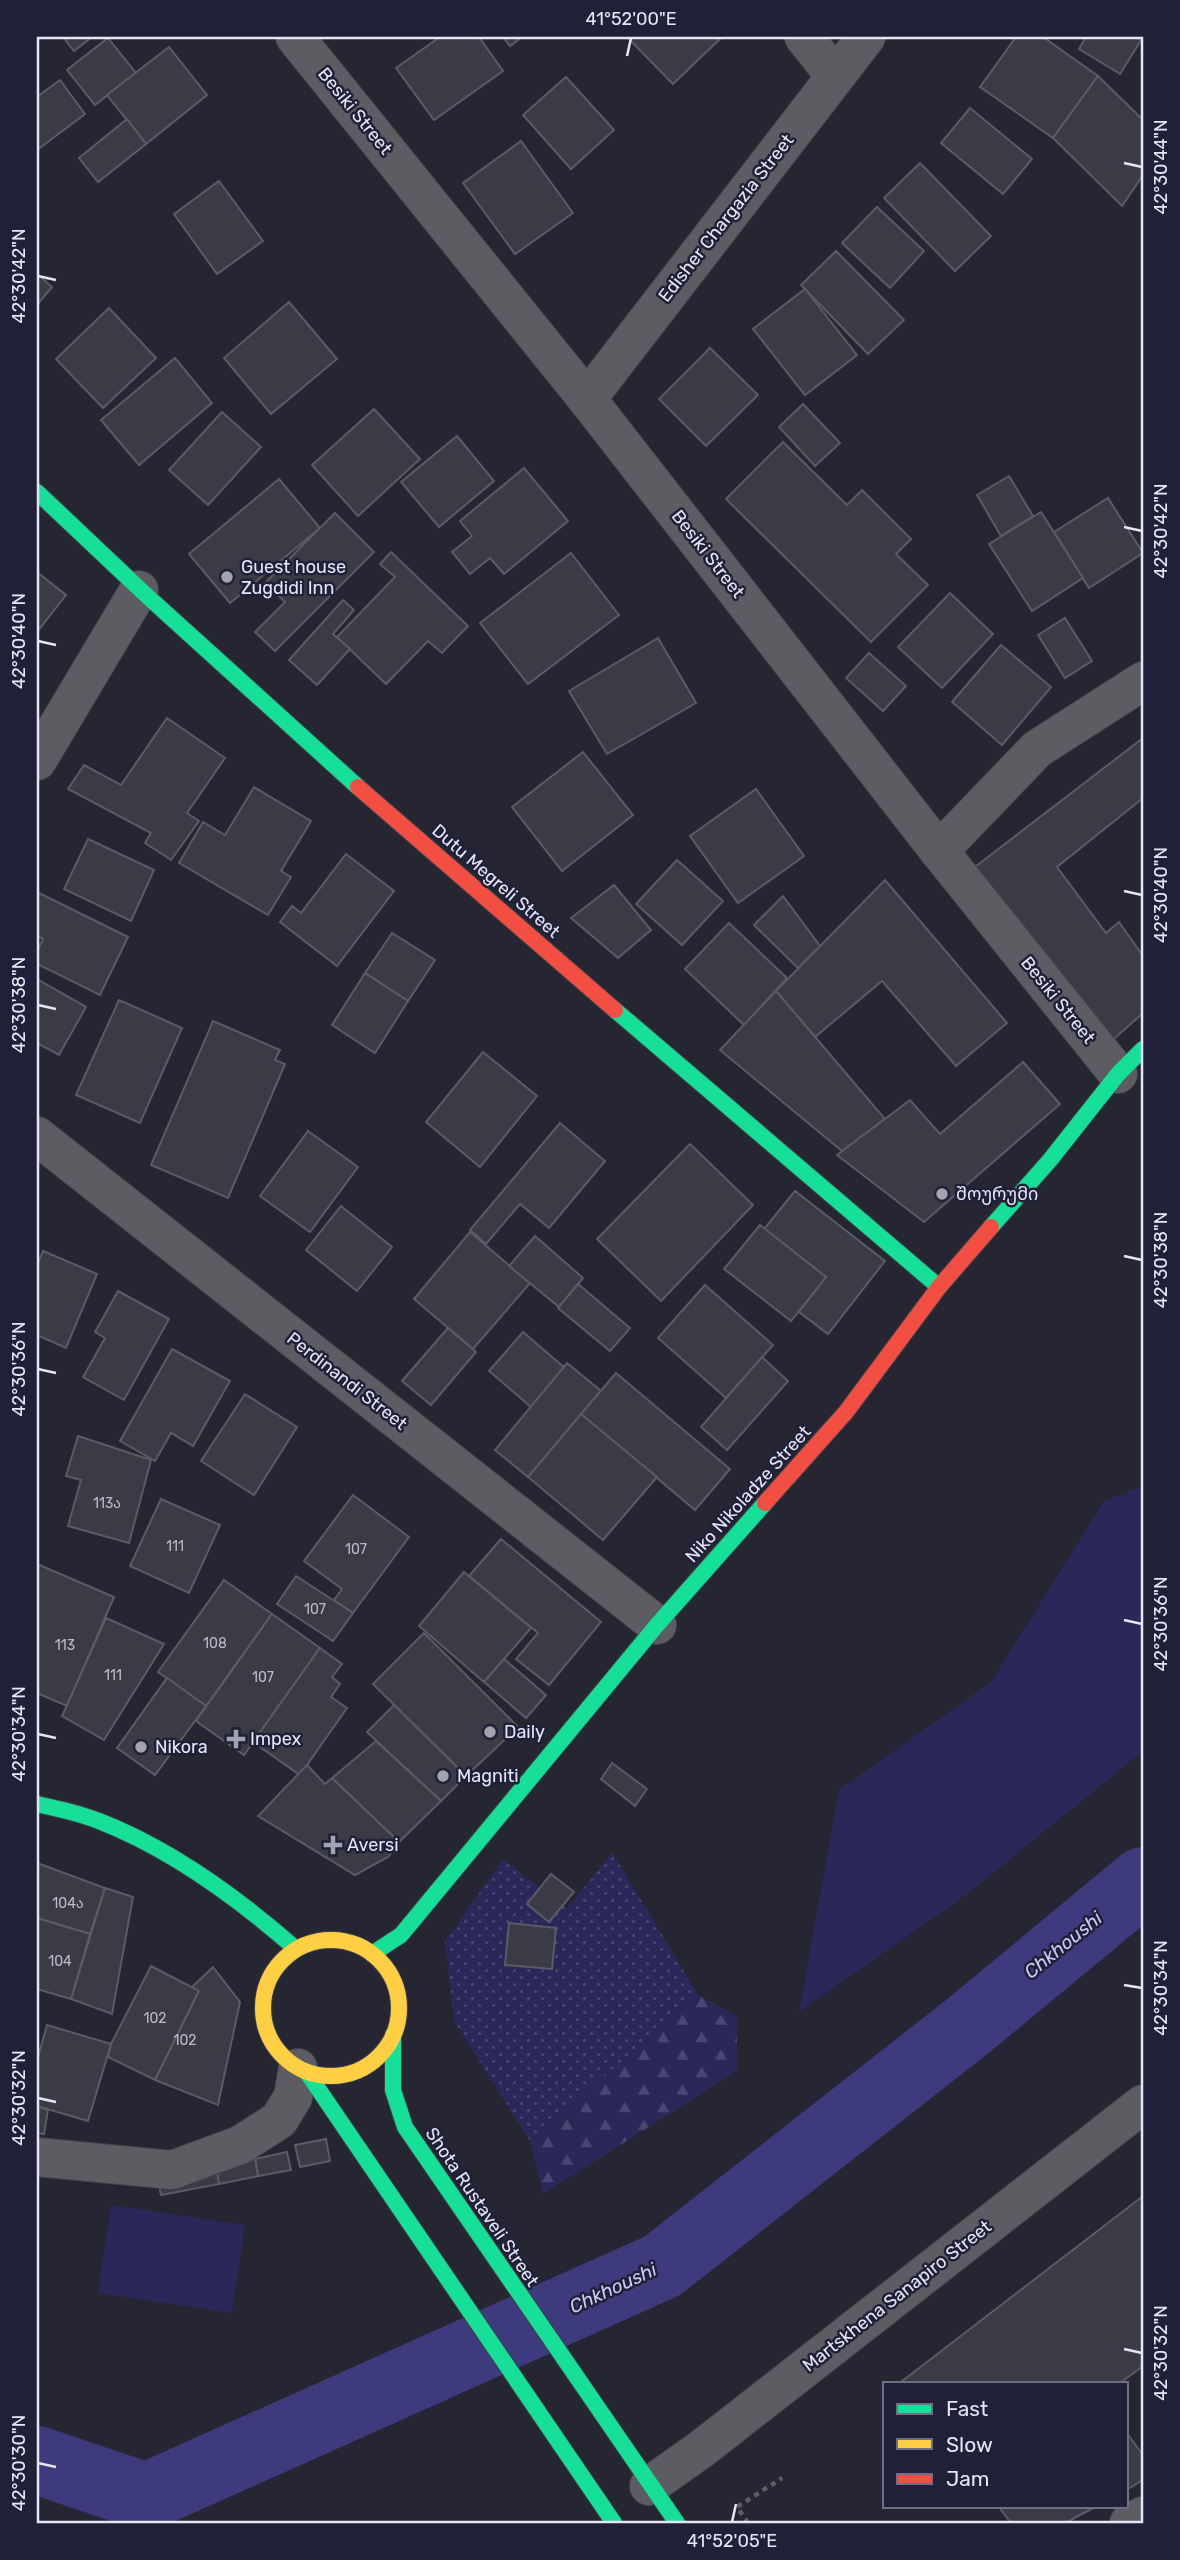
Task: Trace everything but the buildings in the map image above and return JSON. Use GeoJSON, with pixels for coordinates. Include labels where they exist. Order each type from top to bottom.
{"type":"FeatureCollection","features":[{"type":"Feature","properties":{"kind":"street","name":"Besiki Street"},"geometry":{"type":"LineString","coordinates":[[295,37],[587,399],[939,851],[1131,1062]]}},
{"type":"Feature","properties":{"kind":"street"},"geometry":{"type":"LineString","coordinates":[[804,37],[835,76]]}},
{"type":"Feature","properties":{"kind":"street","name":"Edisher Chargazia Street"},"geometry":{"type":"LineString","coordinates":[[587,399],[866,37]]}},
{"type":"Feature","properties":{"kind":"street","name":"Dutu Megreli Street"},"geometry":{"type":"LineString","coordinates":[[37,492],[138,590],[399,823],[939,1287]]}},
{"type":"Feature","properties":{"kind":"street"},"geometry":{"type":"LineString","coordinates":[[37,761],[138,590]]}},
{"type":"Feature","properties":{"kind":"street"},"geometry":{"type":"LineString","coordinates":[[939,851],[1037,749],[1143,681]]}},
{"type":"Feature","properties":{"kind":"street","name":"Niko Nikoladze Street"},"geometry":{"type":"LineString","coordinates":[[372,1954],[401,1935],[657,1625],[846,1412],[939,1287],[1131,1062]]}},
{"type":"Feature","properties":{"kind":"street","name":"Perdinandi Street"},"geometry":{"type":"LineString","coordinates":[[37,1136],[657,1625]]}},
{"type":"Feature","properties":{"kind":"street"},"geometry":{"type":"LineString","coordinates":[[37,1804],[107,1823],[184,1865],[275,1930],[296,1949]]}},
{"type":"Feature","properties":{"kind":"street"},"geometry":{"type":"LineString","coordinates":[[302,2069],[331,2076],[357,2071],[379,2057],[393,2035],[399,2013],[397,1991],[388,1970],[372,1954],[355,1944],[335,1940],[315,1942],[296,1949],[278,1965],[267,1986],[263,2009],[267,2032],[280,2053],[302,2069],[614,2523]]}},
{"type":"Feature","properties":{"kind":"street","name":"Shota Rustaveli Street"},"geometry":{"type":"LineString","coordinates":[[393,2035],[393,2090],[405,2127],[677,2523]]}},
{"type":"Feature","properties":{"kind":"street"},"geometry":{"type":"LineString","coordinates":[[37,2157],[172,2170],[240,2145],[279,2120],[293,2097],[302,2069]]}},
{"type":"Feature","properties":{"kind":"street","name":"Martskhena Sanapiro Street"},"geometry":{"type":"LineString","coordinates":[[641,2473],[700,2450],[1143,2104]]}},
{"type":"Feature","properties":{"kind":"street"},"geometry":{"type":"LineString","coordinates":[[1129,2523],[1143,2516]]}},
{"type":"Feature","properties":{"kind":"path"},"geometry":{"type":"LineString","coordinates":[[748,2523],[737,2507],[782,2478]]}},
{"type":"Feature","properties":{"kind":"green space"},"geometry":{"type":"Polygon","coordinates":[[[1143,1486],[1143,1751],[970,1892],[799,2012],[839,1790],[991,1682],[1104,1501],[1143,1486]]]}},
{"type":"Feature","properties":{"kind":"green space"},"geometry":{"type":"Polygon","coordinates":[[[612,1852],[698,1995],[530,2141],[454,2021],[445,1942],[503,1859],[567,1909],[612,1852]]]}},
{"type":"Feature","properties":{"kind":"green space"},"geometry":{"type":"Polygon","coordinates":[[[698,1995],[737,2016],[737,2071],[543,2194],[530,2141],[698,1995]]]}},
{"type":"Feature","properties":{"kind":"green space"},"geometry":{"type":"Polygon","coordinates":[[[111,2205],[245,2225],[232,2313],[98,2293],[111,2205]]]}},
{"type":"Feature","properties":{"kind":"waterway","name":"Chkhoushi"},"geometry":{"type":"LineString","coordinates":[[37,2460],[146,2497],[662,2266],[968,2026],[1143,1881]]}},
{"type":"Feature","properties":{"kind":"traffic: fast"},"geometry":{"type":"LineString","coordinates":[[37,492],[358,787]]}},
{"type":"Feature","properties":{"kind":"traffic: fast"},"geometry":{"type":"LineString","coordinates":[[615,1010],[939,1287]]}},
{"type":"Feature","properties":{"kind":"traffic: fast"},"geometry":{"type":"LineString","coordinates":[[991,1227],[1050,1160],[1118,1074],[1143,1049]]}},
{"type":"Feature","properties":{"kind":"traffic: fast"},"geometry":{"type":"LineString","coordinates":[[372,1954],[401,1935],[657,1625],[765,1503]]}},
{"type":"Feature","properties":{"kind":"traffic: fast"},"geometry":{"type":"LineString","coordinates":[[37,1804],[91,1818],[126,1832],[178,1860],[251,1911],[296,1949]]}},
{"type":"Feature","properties":{"kind":"traffic: fast"},"geometry":{"type":"LineString","coordinates":[[393,2035],[393,2090],[405,2127],[677,2523]]}},
{"type":"Feature","properties":{"kind":"traffic: fast"},"geometry":{"type":"LineString","coordinates":[[306,2071],[614,2523]]}},
{"type":"Feature","properties":{"kind":"traffic: slow"},"geometry":{"type":"LineString","coordinates":[[331,1940],[357,1946],[379,1960],[393,1982],[399,2008],[393,2034],[379,2056],[357,2070],[331,2076],[305,2070],[283,2056],[269,2034],[263,2008],[269,1982],[283,1960],[305,1946],[331,1940]]}},
{"type":"Feature","properties":{"kind":"traffic: jam"},"geometry":{"type":"LineString","coordinates":[[358,787],[615,1010]]}},
{"type":"Feature","properties":{"kind":"traffic: jam"},"geometry":{"type":"LineString","coordinates":[[765,1503],[846,1412],[939,1287],[991,1227]]}},
{"type":"Feature","properties":{"kind":"place","name":"Guest house Zugdidi Inn"},"geometry":{"type":"Point","coordinates":[227,577]}},
{"type":"Feature","properties":{"kind":"place","name":"შოურუმი"},"geometry":{"type":"Point","coordinates":[942,1194]}},
{"type":"Feature","properties":{"kind":"place","name":"Daily"},"geometry":{"type":"Point","coordinates":[490,1732]}},
{"type":"Feature","properties":{"kind":"place","name":"Impex"},"geometry":{"type":"Point","coordinates":[236,1739]}},
{"type":"Feature","properties":{"kind":"place","name":"Nikora"},"geometry":{"type":"Point","coordinates":[141,1747]}},
{"type":"Feature","properties":{"kind":"place","name":"Magniti"},"geometry":{"type":"Point","coordinates":[443,1776]}},
{"type":"Feature","properties":{"kind":"place","name":"Aversi"},"geometry":{"type":"Point","coordinates":[333,1845]}}]}
